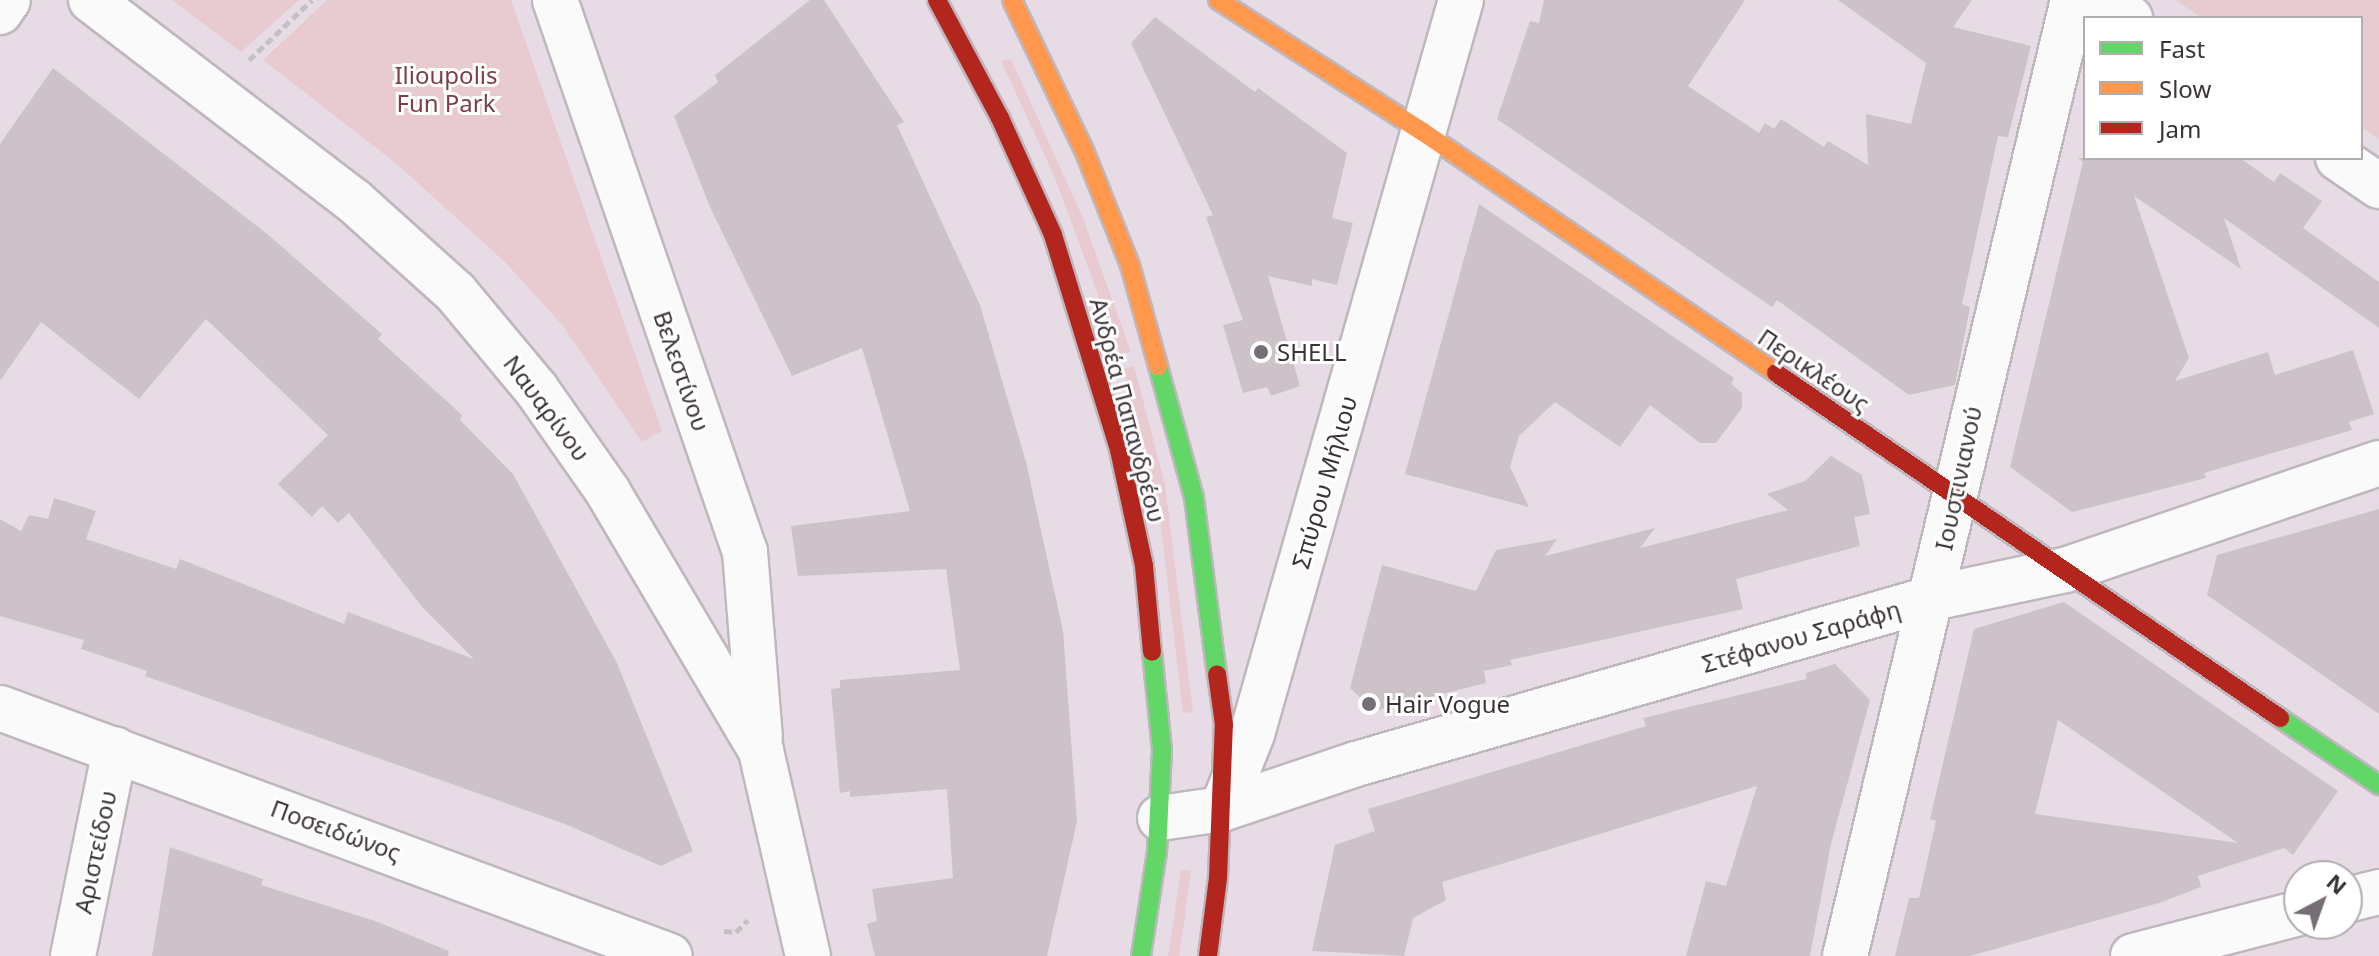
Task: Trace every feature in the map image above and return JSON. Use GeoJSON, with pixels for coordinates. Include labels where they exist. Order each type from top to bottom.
{"type":"FeatureCollection","features":[{"type":"Feature","properties":{"kind":"street"},"geometry":{"type":"LineString","coordinates":[[0,12],[8,0]]}},
{"type":"Feature","properties":{"kind":"street","name":"Ναυαρίνου"},"geometry":{"type":"LineString","coordinates":[[91,0],[354,201],[456,293],[536,389],[608,492],[761,751],[808,956]]}},
{"type":"Feature","properties":{"kind":"street","name":"Βελεστίνου"},"geometry":{"type":"LineString","coordinates":[[555,0],[745,552],[761,751]]}},
{"type":"Feature","properties":{"kind":"street","name":"Ανδρέα Παπανδρέου"},"geometry":{"type":"LineString","coordinates":[[937,0],[1000,118],[1053,235],[1119,450],[1144,566],[1162,750],[1160,818],[1141,956]]}},
{"type":"Feature","properties":{"kind":"street","name":"Ανδρέα Παπανδρέου"},"geometry":{"type":"LineString","coordinates":[[1012,0],[1084,150],[1130,265],[1165,381],[1194,498],[1213,616],[1224,725],[1222,809],[1208,956]]}},
{"type":"Feature","properties":{"kind":"street","name":"Περικλέους"},"geometry":{"type":"LineString","coordinates":[[1218,0],[1423,132],[2379,785]]}},
{"type":"Feature","properties":{"kind":"street","name":"Σπύρου Μήλιου"},"geometry":{"type":"LineString","coordinates":[[1222,809],[1252,734],[1461,0]]}},
{"type":"Feature","properties":{"kind":"street","name":"Ιουστινιανού"},"geometry":{"type":"LineString","coordinates":[[1845,956],[1933,598],[1952,493],[2073,0]]}},
{"type":"Feature","properties":{"kind":"street"},"geometry":{"type":"LineString","coordinates":[[2104,0],[2127,16]]}},
{"type":"Feature","properties":{"kind":"street"},"geometry":{"type":"LineString","coordinates":[[2341,160],[2379,186]]}},
{"type":"Feature","properties":{"kind":"street","name":"Στέφανου Σαράφη"},"geometry":{"type":"LineString","coordinates":[[1222,809],[1356,764],[1933,598],[2065,570],[2379,463]]}},
{"type":"Feature","properties":{"kind":"street","name":"Ποσειδώνος"},"geometry":{"type":"LineString","coordinates":[[0,708],[115,749],[586,940],[670,956]]}},
{"type":"Feature","properties":{"kind":"street","name":"Αριστείδου"},"geometry":{"type":"LineString","coordinates":[[73,956],[115,749]]}},
{"type":"Feature","properties":{"kind":"street"},"geometry":{"type":"LineString","coordinates":[[1160,818],[1222,809]]}},
{"type":"Feature","properties":{"kind":"street"},"geometry":{"type":"LineString","coordinates":[[2133,956],[2283,917]]}},
{"type":"Feature","properties":{"kind":"path"},"geometry":{"type":"LineString","coordinates":[[241,68],[312,0]]}},
{"type":"Feature","properties":{"kind":"path"},"geometry":{"type":"LineString","coordinates":[[724,931],[736,932],[748,920]]}},
{"type":"Feature","properties":{"kind":"green space"},"geometry":{"type":"Polygon","coordinates":[[[172,0],[299,0],[241,52],[172,0]]]}},
{"type":"Feature","properties":{"kind":"green space","name":"Ilioupolis Fun Park"},"geometry":{"type":"Polygon","coordinates":[[[327,0],[511,0],[662,431],[642,442],[563,326],[506,263],[398,165],[263,60],[327,0]]]}},
{"type":"Feature","properties":{"kind":"green space"},"geometry":{"type":"Polygon","coordinates":[[[2175,0],[2379,0],[2379,139],[2363,128],[2363,16],[2199,16],[2175,0]]]}},
{"type":"Feature","properties":{"kind":"green space"},"geometry":{"type":"Polygon","coordinates":[[[1011,59],[1083,218],[1131,352],[1120,354],[1055,178],[1001,61],[1011,59]]]}},
{"type":"Feature","properties":{"kind":"green space"},"geometry":{"type":"Polygon","coordinates":[[[1134,366],[1165,484],[1193,712],[1183,713],[1159,511],[1123,369],[1134,366]]]}},
{"type":"Feature","properties":{"kind":"green space"},"geometry":{"type":"Polygon","coordinates":[[[1181,870],[1191,871],[1183,930],[1179,956],[1168,956],[1181,870]]]}},
{"type":"Feature","properties":{"kind":"building"},"geometry":{"type":"Polygon","coordinates":[[[810,0],[824,0],[904,122],[897,125],[980,305],[1026,462],[1063,631],[1077,821],[1047,956],[875,956],[867,924],[877,921],[872,889],[953,878],[947,789],[850,797],[850,791],[840,793],[831,689],[840,688],[840,680],[960,670],[946,569],[798,576],[791,526],[910,511],[862,348],[792,376],[710,207],[674,116],[718,82],[715,75],[810,0]]]}},
{"type":"Feature","properties":{"kind":"building"},"geometry":{"type":"Polygon","coordinates":[[[1544,0],[1745,0],[1688,86],[1759,133],[1765,123],[1774,129],[1781,119],[1824,147],[1828,141],[1868,165],[1866,114],[1911,124],[1926,63],[1838,0],[1972,0],[1953,27],[2031,46],[2008,137],[1998,136],[1962,304],[1970,307],[1955,385],[1909,395],[1777,300],[1772,307],[1497,119],[1530,21],[1539,23],[1544,0]]]}},
{"type":"Feature","properties":{"kind":"building"},"geometry":{"type":"Polygon","coordinates":[[[1155,17],[1255,92],[1258,88],[1347,153],[1332,218],[1353,223],[1337,285],[1312,279],[1312,286],[1268,276],[1300,386],[1271,396],[1267,387],[1243,393],[1223,325],[1243,320],[1206,217],[1213,215],[1131,43],[1155,17]]]}},
{"type":"Feature","properties":{"kind":"building"},"geometry":{"type":"Polygon","coordinates":[[[53,68],[266,233],[382,334],[378,339],[462,415],[460,420],[513,474],[617,663],[693,851],[661,866],[565,824],[145,676],[147,671],[81,649],[84,640],[0,616],[0,519],[21,531],[29,515],[48,519],[54,498],[96,511],[86,539],[176,569],[180,559],[344,624],[348,612],[474,659],[424,609],[349,513],[338,523],[322,506],[312,517],[278,484],[328,435],[206,319],[139,399],[41,322],[0,381],[0,144],[53,68]]]}},
{"type":"Feature","properties":{"kind":"building"},"geometry":{"type":"Polygon","coordinates":[[[2078,158],[2243,160],[2274,182],[2280,173],[2322,201],[2303,228],[2379,282],[2379,328],[2224,218],[2241,269],[2134,196],[2189,358],[2175,381],[2268,352],[2275,375],[2353,350],[2374,414],[2349,422],[2352,430],[2204,473],[2206,478],[2072,512],[2010,467],[2083,162],[2078,158]]]}},
{"type":"Feature","properties":{"kind":"building"},"geometry":{"type":"Polygon","coordinates":[[[1479,204],[1734,378],[1731,384],[1742,393],[1742,408],[1716,443],[1700,443],[1650,405],[1620,447],[1555,402],[1519,436],[1510,467],[1529,507],[1405,474],[1479,204]]]}},
{"type":"Feature","properties":{"kind":"building"},"geometry":{"type":"Polygon","coordinates":[[[1831,456],[1862,475],[1870,514],[1854,517],[1860,546],[1736,579],[1743,609],[1510,660],[1512,665],[1484,671],[1486,683],[1374,711],[1350,688],[1382,565],[1476,591],[1496,550],[1557,539],[1545,556],[1655,528],[1640,548],[1788,510],[1767,494],[1805,481],[1831,456]]]}},
{"type":"Feature","properties":{"kind":"building"},"geometry":{"type":"Polygon","coordinates":[[[2379,509],[2379,714],[2207,595],[2217,555],[2379,509]]]}},
{"type":"Feature","properties":{"kind":"building"},"geometry":{"type":"Polygon","coordinates":[[[2064,602],[2338,791],[2293,855],[2284,848],[2198,876],[2201,887],[2159,903],[1970,956],[1895,956],[1909,898],[1919,898],[1936,821],[1930,819],[1974,629],[2064,602]],[[2058,720],[2035,814],[2238,843],[2058,720]]]}},
{"type":"Feature","properties":{"kind":"building"},"geometry":{"type":"Polygon","coordinates":[[[1835,664],[1870,700],[1831,844],[1810,956],[1686,956],[1706,881],[1726,886],[1757,786],[1442,882],[1446,900],[1413,918],[1404,956],[1312,951],[1335,845],[1375,831],[1368,809],[1646,726],[1643,718],[1806,679],[1806,673],[1835,664]]]}},
{"type":"Feature","properties":{"kind":"building"},"geometry":{"type":"Polygon","coordinates":[[[170,847],[263,879],[261,885],[375,921],[449,951],[448,956],[152,956],[170,847]]]}},
{"type":"Feature","properties":{"kind":"traffic: fast"},"geometry":{"type":"LineString","coordinates":[[1158,366],[1194,498],[1217,674]]}},
{"type":"Feature","properties":{"kind":"traffic: fast"},"geometry":{"type":"LineString","coordinates":[[1141,956],[1157,852],[1162,750],[1152,652]]}},
{"type":"Feature","properties":{"kind":"traffic: fast"},"geometry":{"type":"LineString","coordinates":[[2280,718],[2379,785]]}},
{"type":"Feature","properties":{"kind":"traffic: slow"},"geometry":{"type":"LineString","coordinates":[[1012,0],[1084,150],[1130,265],[1158,366]]}},
{"type":"Feature","properties":{"kind":"traffic: slow"},"geometry":{"type":"LineString","coordinates":[[1218,0],[1423,132],[1776,373]]}},
{"type":"Feature","properties":{"kind":"traffic: jam"},"geometry":{"type":"LineString","coordinates":[[937,0],[1000,118],[1053,235],[1119,450],[1144,566],[1152,652]]}},
{"type":"Feature","properties":{"kind":"traffic: jam"},"geometry":{"type":"LineString","coordinates":[[1776,373],[2280,718]]}},
{"type":"Feature","properties":{"kind":"traffic: jam"},"geometry":{"type":"LineString","coordinates":[[1208,956],[1218,878],[1224,725],[1217,674]]}},
{"type":"Feature","properties":{"kind":"place","name":"SHELL"},"geometry":{"type":"Point","coordinates":[1261,352]}},
{"type":"Feature","properties":{"kind":"place","name":"Hair Vogue"},"geometry":{"type":"Point","coordinates":[1369,704]}}]}
